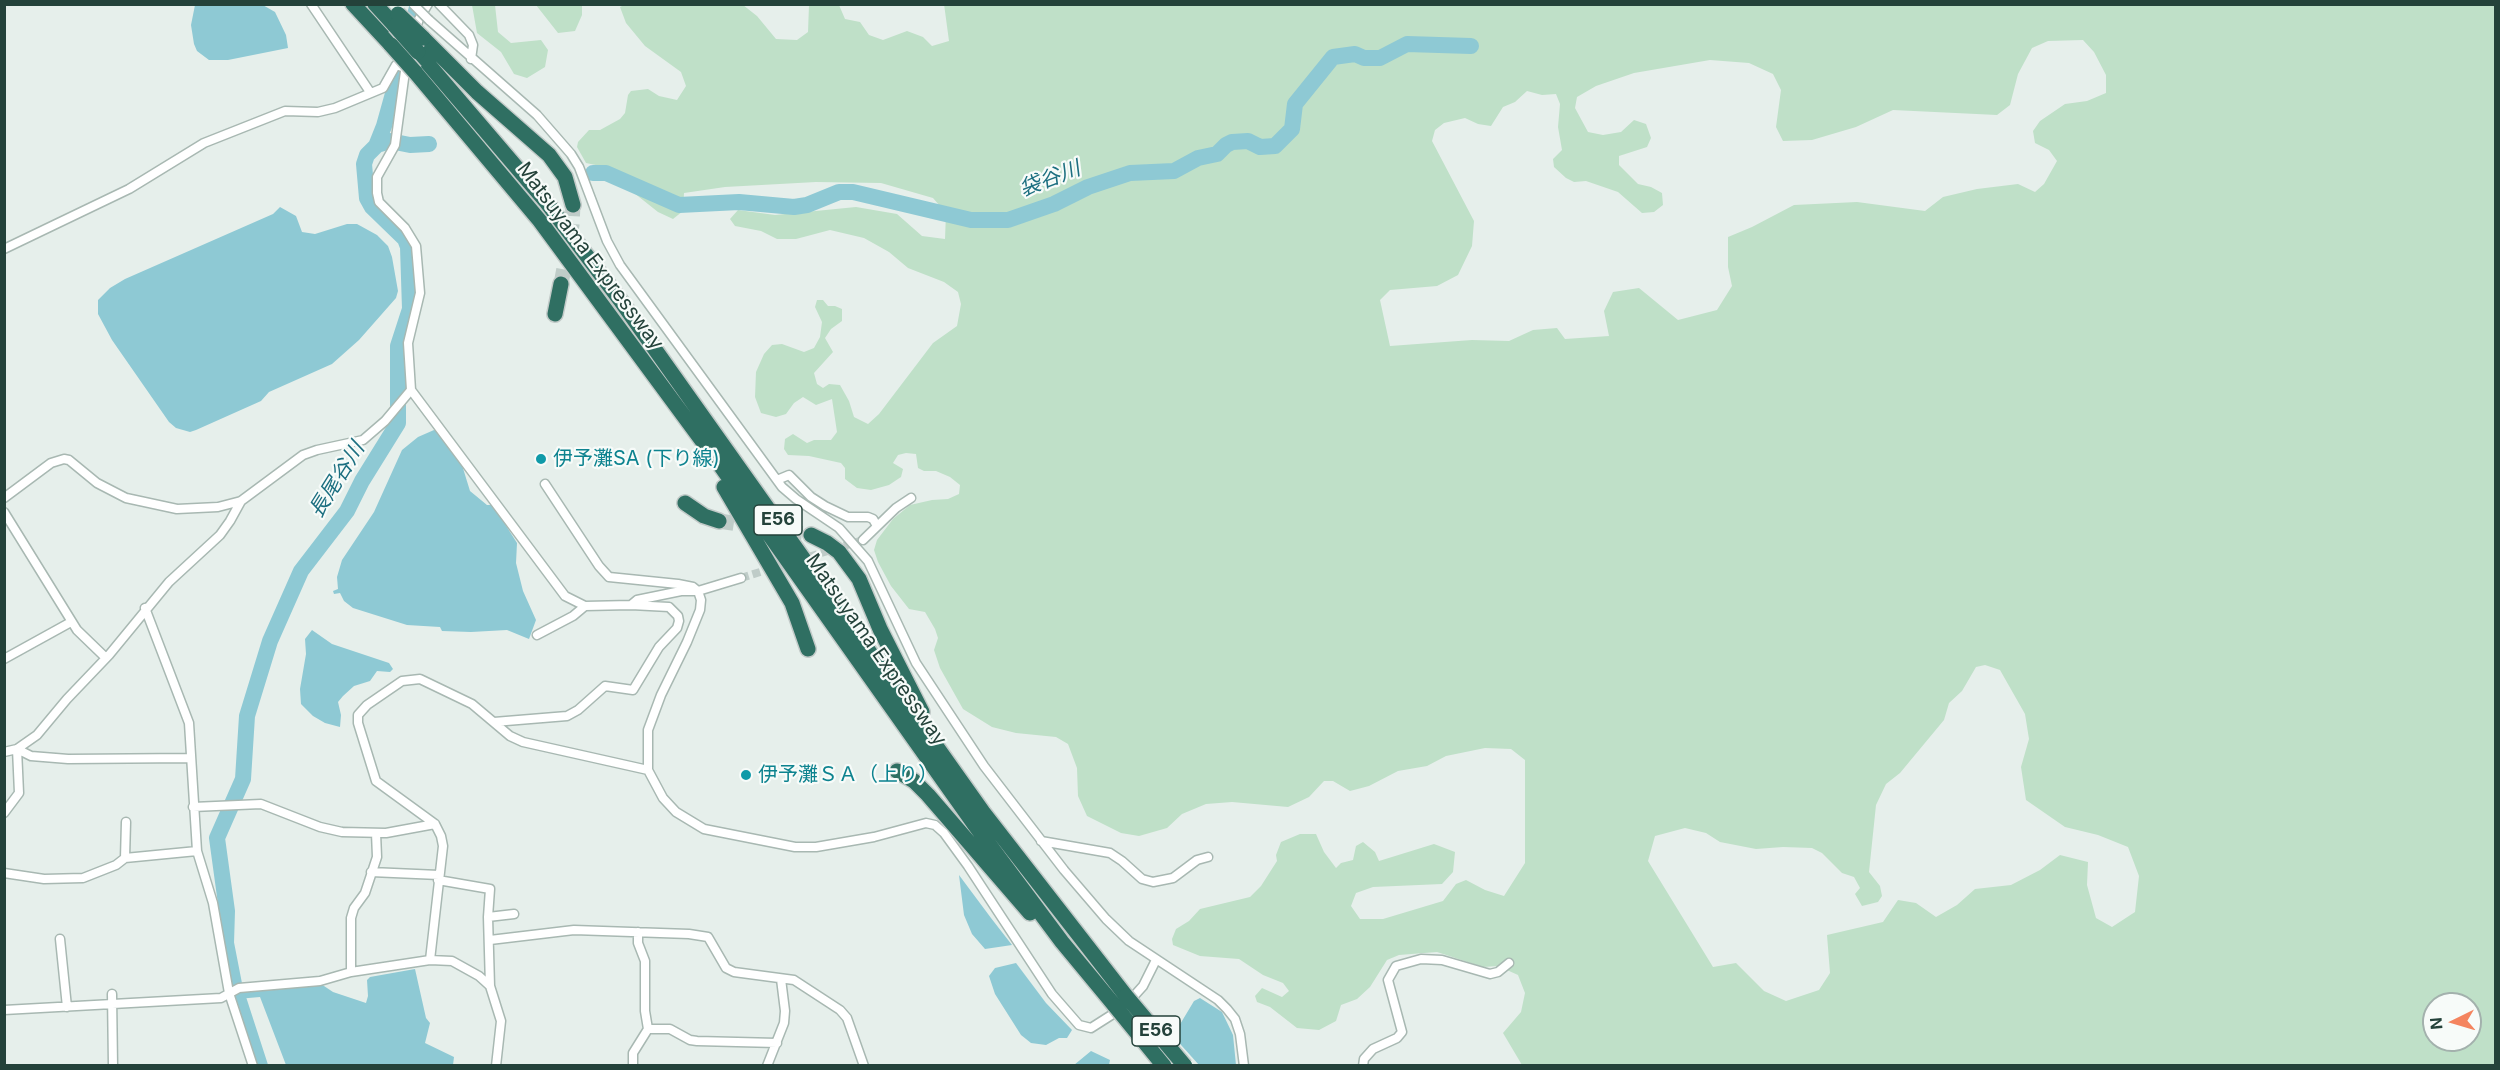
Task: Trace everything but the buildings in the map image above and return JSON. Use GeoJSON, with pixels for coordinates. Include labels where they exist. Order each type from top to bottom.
{"type":"FeatureCollection","features":[{"type":"Feature","properties":{"kind":"highway","name":"Matsuyama Expressway"},"geometry":{"type":"LineString","coordinates":[[353,4],[391,45],[406,68],[540,221],[720,465],[922,753],[1062,942],[1185,1065]]}},
{"type":"Feature","properties":{"kind":"highway"},"geometry":{"type":"LineString","coordinates":[[375,4],[394,15],[421,45],[549,155],[565,177],[573,205]]}},
{"type":"Feature","properties":{"kind":"highway","name":"Matsuyama Expressway"},"geometry":{"type":"LineString","coordinates":[[421,45],[547,203],[620,300],[977,803],[1038,883],[1164,1065]]}},
{"type":"Feature","properties":{"kind":"highway"},"geometry":{"type":"LineString","coordinates":[[555,314],[561,285]]}},
{"type":"Feature","properties":{"kind":"highway"},"geometry":{"type":"LineString","coordinates":[[606,309],[628,345],[717,474],[792,603],[808,649]]}},
{"type":"Feature","properties":{"kind":"highway"},"geometry":{"type":"LineString","coordinates":[[686,503],[704,516],[719,521]]}},
{"type":"Feature","properties":{"kind":"highway"},"geometry":{"type":"LineString","coordinates":[[811,536],[827,543],[839,552],[859,579],[880,629],[920,708],[1038,883]]}},
{"type":"Feature","properties":{"kind":"highway"},"geometry":{"type":"LineString","coordinates":[[897,771],[914,781],[928,795],[1040,926],[1121,1001]]}},
{"type":"Feature","properties":{"kind":"street"},"geometry":{"type":"LineString","coordinates":[[311,4],[370,92]]}},
{"type":"Feature","properties":{"kind":"street"},"geometry":{"type":"LineString","coordinates":[[413,4],[471,59],[537,115],[571,154],[579,167],[607,241],[620,265],[777,480],[796,499],[839,528],[868,561],[916,663],[951,718],[1041,841],[1106,919],[1129,941],[1218,1000],[1227,1009],[1235,1019],[1240,1034],[1244,1065]]}},
{"type":"Feature","properties":{"kind":"street"},"geometry":{"type":"LineString","coordinates":[[428,4],[419,19],[406,68],[395,145],[377,177],[379,202],[405,228],[416,246],[420,293],[408,343],[411,390],[565,596],[585,606],[631,604],[669,607],[678,616],[679,621],[677,628],[659,647],[633,690],[605,686],[578,710],[567,716],[494,722]]}},
{"type":"Feature","properties":{"kind":"street"},"geometry":{"type":"LineString","coordinates":[[439,4],[469,35],[473,45],[471,59]]}},
{"type":"Feature","properties":{"kind":"street"},"geometry":{"type":"LineString","coordinates":[[4,249],[129,189],[204,143],[277,113],[298,110],[318,112],[355,100],[383,88],[406,68]]}},
{"type":"Feature","properties":{"kind":"street"},"geometry":{"type":"LineString","coordinates":[[4,498],[51,463],[64,459],[69,460],[97,483],[126,498],[177,509],[218,507],[241,501],[303,456],[317,450],[363,440],[411,390]]}},
{"type":"Feature","properties":{"kind":"street"},"geometry":{"type":"LineString","coordinates":[[777,480],[789,475],[811,497],[825,506],[848,517],[868,517],[873,519],[877,526]]}},
{"type":"Feature","properties":{"kind":"street"},"geometry":{"type":"LineString","coordinates":[[545,484],[599,566],[609,577],[678,584],[693,587],[699,591]]}},
{"type":"Feature","properties":{"kind":"street"},"geometry":{"type":"LineString","coordinates":[[863,540],[896,508],[911,498]]}},
{"type":"Feature","properties":{"kind":"street"},"geometry":{"type":"LineString","coordinates":[[4,752],[17,749],[37,735],[106,658],[169,582],[220,535],[241,501]]}},
{"type":"Feature","properties":{"kind":"street"},"geometry":{"type":"LineString","coordinates":[[4,512],[71,622],[84,639],[106,658]]}},
{"type":"Feature","properties":{"kind":"street"},"geometry":{"type":"LineString","coordinates":[[631,604],[637,600],[664,593],[699,591],[741,578]]}},
{"type":"Feature","properties":{"kind":"street"},"geometry":{"type":"LineString","coordinates":[[699,591],[700,610],[661,695],[648,730],[648,770],[663,798],[676,812],[704,829],[795,847],[816,847],[874,837],[911,825],[926,823],[935,825],[948,838],[968,866],[1052,994],[1079,1026],[1091,1028],[1124,1007],[1143,986],[1156,960]]}},
{"type":"Feature","properties":{"kind":"street"},"geometry":{"type":"LineString","coordinates":[[537,635],[573,616],[585,606]]}},
{"type":"Feature","properties":{"kind":"street"},"geometry":{"type":"LineString","coordinates":[[146,608],[172,683],[189,723],[197,851],[213,903],[229,993],[253,1065]]}},
{"type":"Feature","properties":{"kind":"street"},"geometry":{"type":"LineString","coordinates":[[4,659],[71,622]]}},
{"type":"Feature","properties":{"kind":"street"},"geometry":{"type":"LineString","coordinates":[[430,960],[443,846],[441,836],[435,824],[376,781],[366,752],[358,715],[367,705],[402,681],[420,679],[472,704],[510,736],[523,742],[648,770]]}},
{"type":"Feature","properties":{"kind":"street"},"geometry":{"type":"LineString","coordinates":[[17,749],[32,756],[68,759],[190,758]]}},
{"type":"Feature","properties":{"kind":"street"},"geometry":{"type":"LineString","coordinates":[[4,813],[19,793],[17,749]]}},
{"type":"Feature","properties":{"kind":"street"},"geometry":{"type":"LineString","coordinates":[[194,807],[261,804],[331,830],[376,833],[422,828],[435,824]]}},
{"type":"Feature","properties":{"kind":"street"},"geometry":{"type":"LineString","coordinates":[[125,858],[126,822]]}},
{"type":"Feature","properties":{"kind":"street"},"geometry":{"type":"LineString","coordinates":[[351,972],[351,918],[354,908],[365,893],[377,857],[376,833]]}},
{"type":"Feature","properties":{"kind":"street"},"geometry":{"type":"LineString","coordinates":[[1041,841],[1110,853],[1142,879],[1153,882],[1173,878],[1197,860],[1208,857]]}},
{"type":"Feature","properties":{"kind":"street"},"geometry":{"type":"LineString","coordinates":[[4,873],[44,879],[83,878],[116,865],[125,858],[197,851]]}},
{"type":"Feature","properties":{"kind":"street"},"geometry":{"type":"LineString","coordinates":[[371,872],[439,877],[490,889],[488,917],[490,986],[501,1022],[496,1065]]}},
{"type":"Feature","properties":{"kind":"street"},"geometry":{"type":"LineString","coordinates":[[488,917],[514,914]]}},
{"type":"Feature","properties":{"kind":"street"},"geometry":{"type":"LineString","coordinates":[[490,940],[574,930],[708,936],[726,968],[734,972],[782,978],[803,985],[847,1017],[864,1065]]}},
{"type":"Feature","properties":{"kind":"street"},"geometry":{"type":"LineString","coordinates":[[633,1065],[633,1053],[648,1029],[645,1011],[645,961],[638,943],[638,933]]}},
{"type":"Feature","properties":{"kind":"street"},"geometry":{"type":"LineString","coordinates":[[60,939],[67,1007]]}},
{"type":"Feature","properties":{"kind":"street"},"geometry":{"type":"LineString","coordinates":[[1363,1065],[1364,1059],[1373,1049],[1397,1038],[1402,1032],[1388,980],[1396,966],[1420,958],[1442,960],[1490,974],[1498,972],[1509,963]]}},
{"type":"Feature","properties":{"kind":"street"},"geometry":{"type":"LineString","coordinates":[[4,1010],[221,998],[239,988],[320,981],[351,972],[430,960],[452,961],[479,976],[490,986]]}},
{"type":"Feature","properties":{"kind":"street"},"geometry":{"type":"LineString","coordinates":[[767,1065],[777,1043],[785,1011],[782,978]]}},
{"type":"Feature","properties":{"kind":"street"},"geometry":{"type":"LineString","coordinates":[[112,994],[113,1065]]}},
{"type":"Feature","properties":{"kind":"street"},"geometry":{"type":"LineString","coordinates":[[648,1029],[670,1029],[690,1040],[697,1041],[777,1043]]}},
{"type":"Feature","properties":{"kind":"green space"},"geometry":{"type":"Polygon","coordinates":[[[944,4],[2495,5],[2495,1065],[1522,1065],[1503,1033],[1521,1012],[1525,993],[1518,975],[1498,966],[1483,967],[1437,952],[1399,955],[1387,960],[1370,987],[1357,999],[1341,1005],[1336,1021],[1319,1030],[1297,1028],[1270,1007],[1257,1002],[1255,996],[1262,988],[1282,997],[1289,991],[1283,983],[1263,975],[1239,959],[1200,956],[1173,945],[1172,939],[1176,929],[1189,921],[1200,909],[1250,897],[1261,886],[1277,861],[1276,855],[1281,842],[1300,834],[1316,834],[1324,852],[1336,868],[1341,863],[1353,860],[1356,846],[1363,842],[1375,852],[1379,861],[1434,844],[1455,852],[1453,872],[1442,884],[1373,887],[1356,893],[1351,906],[1360,919],[1383,919],[1443,901],[1456,884],[1466,880],[1485,890],[1504,896],[1525,863],[1525,760],[1511,749],[1485,748],[1446,756],[1427,766],[1398,771],[1369,786],[1350,791],[1333,781],[1324,781],[1309,797],[1288,807],[1232,802],[1206,804],[1182,814],[1167,828],[1139,836],[1121,833],[1087,816],[1078,796],[1077,768],[1068,744],[1056,737],[1016,733],[992,727],[963,709],[940,668],[934,650],[938,638],[935,629],[925,612],[909,609],[891,586],[878,562],[874,550],[877,540],[893,519],[910,505],[948,499],[959,494],[960,485],[950,477],[936,471],[924,471],[918,468],[916,454],[906,453],[898,455],[893,463],[903,469],[901,477],[889,485],[871,490],[857,488],[845,479],[845,468],[841,463],[809,456],[788,455],[784,449],[785,439],[793,434],[807,443],[814,440],[831,440],[837,432],[832,399],[816,405],[803,397],[794,403],[786,414],[776,417],[761,413],[755,397],[756,372],[764,354],[772,345],[782,344],[804,352],[814,348],[820,337],[822,322],[815,307],[817,300],[823,300],[828,306],[842,309],[842,321],[831,329],[825,338],[833,352],[814,373],[817,384],[823,388],[829,384],[840,385],[849,401],[854,417],[868,424],[879,414],[933,343],[957,326],[961,304],[958,292],[944,282],[908,268],[889,252],[864,238],[830,230],[796,239],[777,239],[761,231],[735,226],[730,219],[738,210],[775,215],[856,207],[897,214],[922,236],[945,239],[946,213],[933,198],[881,183],[816,182],[725,187],[684,193],[683,211],[673,219],[658,212],[624,185],[610,168],[586,163],[577,147],[578,142],[589,130],[600,130],[620,119],[625,113],[628,95],[631,91],[648,89],[659,96],[677,100],[686,86],[681,72],[645,46],[626,23],[620,7],[624,5],[743,5],[757,16],[776,39],[797,40],[808,32],[809,5],[839,5],[845,19],[860,22],[869,35],[883,40],[907,31],[923,37],[932,46],[949,41],[944,4]],[[2083,40],[2048,41],[2032,48],[2018,74],[2010,105],[1997,115],[1893,110],[1856,127],[1812,140],[1783,141],[1776,127],[1781,90],[1773,74],[1749,63],[1710,60],[1634,73],[1596,86],[1577,97],[1575,108],[1588,132],[1603,135],[1621,132],[1634,120],[1646,124],[1651,138],[1647,147],[1619,156],[1619,165],[1638,184],[1662,193],[1663,205],[1654,212],[1642,213],[1618,192],[1586,181],[1574,182],[1554,167],[1553,159],[1562,150],[1558,127],[1560,104],[1556,94],[1542,95],[1527,91],[1515,102],[1503,107],[1491,126],[1478,124],[1465,118],[1444,123],[1435,130],[1432,141],[1474,221],[1472,246],[1458,275],[1437,286],[1390,290],[1380,300],[1390,346],[1472,340],[1509,341],[1533,330],[1557,328],[1565,339],[1609,336],[1604,311],[1613,292],[1639,288],[1678,320],[1717,310],[1732,286],[1728,267],[1728,237],[1794,205],[1857,202],[1925,211],[1943,197],[1977,189],[2018,184],[2035,192],[2044,184],[2057,161],[2049,150],[2035,143],[2033,131],[2040,121],[2065,104],[2087,101],[2106,93],[2106,75],[2094,52],[2083,40]],[[1985,665],[1976,667],[1962,691],[1949,703],[1944,720],[1900,773],[1886,784],[1876,805],[1869,872],[1880,886],[1882,896],[1878,902],[1862,906],[1855,894],[1860,888],[1854,877],[1842,873],[1822,853],[1812,848],[1756,849],[1720,842],[1706,833],[1685,828],[1655,836],[1648,861],[1713,967],[1736,963],[1764,991],[1786,1001],[1819,990],[1830,973],[1827,935],[1883,922],[1898,900],[1916,903],[1936,917],[1957,905],[1975,889],[2011,885],[2040,870],[2060,855],[2088,862],[2087,885],[2096,918],[2112,927],[2135,912],[2139,876],[2128,847],[2098,835],[2065,827],[2026,800],[2021,767],[2029,739],[2025,714],[2000,670],[1985,665]]]}},
{"type":"Feature","properties":{"kind":"green space"},"geometry":{"type":"Polygon","coordinates":[[[472,5],[495,5],[498,32],[511,43],[541,40],[548,50],[545,67],[527,78],[514,74],[501,52],[477,33],[472,5]]]}},
{"type":"Feature","properties":{"kind":"green space"},"geometry":{"type":"Polygon","coordinates":[[[536,5],[582,5],[582,15],[575,31],[558,33],[536,5]]]}},
{"type":"Feature","properties":{"kind":"water"},"geometry":{"type":"Polygon","coordinates":[[[261,4],[275,12],[286,35],[288,48],[228,60],[209,60],[197,51],[191,25],[195,5],[261,4]]]}},
{"type":"Feature","properties":{"kind":"water"},"geometry":{"type":"Polygon","coordinates":[[[280,207],[296,216],[302,232],[315,234],[347,224],[357,224],[377,235],[388,246],[392,257],[398,291],[396,298],[359,340],[332,364],[269,392],[261,401],[196,430],[190,432],[176,428],[169,422],[112,340],[98,314],[98,300],[110,288],[125,279],[273,214],[280,207]]]}},
{"type":"Feature","properties":{"kind":"water"},"geometry":{"type":"Polygon","coordinates":[[[434,430],[438,431],[462,465],[470,491],[487,505],[493,505],[517,543],[516,563],[523,591],[536,620],[529,639],[507,630],[442,631],[440,627],[407,625],[353,608],[344,601],[340,593],[334,594],[333,591],[338,589],[337,577],[342,560],[374,512],[402,450],[418,437],[434,430]]]}},
{"type":"Feature","properties":{"kind":"water"},"geometry":{"type":"Polygon","coordinates":[[[312,630],[332,644],[389,663],[393,669],[390,672],[377,671],[370,681],[354,686],[343,696],[338,702],[341,715],[340,727],[325,723],[313,716],[301,704],[300,689],[306,654],[305,639],[312,630]]]}},
{"type":"Feature","properties":{"kind":"water"},"geometry":{"type":"Polygon","coordinates":[[[959,875],[1012,945],[985,949],[972,934],[964,915],[959,875]]]}},
{"type":"Feature","properties":{"kind":"water"},"geometry":{"type":"Polygon","coordinates":[[[1016,963],[1046,1003],[1072,1030],[1067,1038],[1059,1038],[1046,1045],[1031,1043],[1021,1035],[995,994],[989,976],[995,968],[1016,963]]]}},
{"type":"Feature","properties":{"kind":"water"},"geometry":{"type":"Polygon","coordinates":[[[415,969],[426,1018],[430,1023],[425,1043],[454,1057],[453,1065],[286,1065],[260,997],[237,999],[235,995],[252,990],[321,984],[333,992],[366,1003],[367,980],[370,977],[415,969]]]}},
{"type":"Feature","properties":{"kind":"water"},"geometry":{"type":"Polygon","coordinates":[[[1200,998],[1222,1012],[1233,1035],[1236,1065],[1199,1065],[1173,1036],[1194,1001],[1200,998]]]}},
{"type":"Feature","properties":{"kind":"water"},"geometry":{"type":"Polygon","coordinates":[[[1091,1051],[1110,1060],[1109,1065],[1074,1065],[1091,1051]]]}},
{"type":"Feature","properties":{"kind":"waterway","name":"長尾谷川"},"geometry":{"type":"LineString","coordinates":[[234,984],[226,943],[227,911],[217,838],[243,779],[247,716],[270,641],[301,571],[347,511],[362,481],[398,423],[398,346],[410,309],[408,247],[405,239],[372,207],[367,198],[364,164],[367,155],[376,146],[384,126],[418,4]]}},
{"type":"Feature","properties":{"kind":"waterway","name":"袋谷川"},"geometry":{"type":"LineString","coordinates":[[593,173],[606,173],[679,205],[739,202],[794,207],[807,205],[839,192],[853,192],[971,220],[1008,220],[1054,204],[1088,187],[1130,173],[1174,171],[1198,158],[1217,154],[1232,142],[1248,141],[1260,147],[1275,146],[1292,129],[1295,104],[1333,57],[1355,54],[1364,58],[1380,58],[1407,44],[1471,46]]}},
{"type":"Feature","properties":{"kind":"waterway","name":"袋谷川"},"geometry":{"type":"LineString","coordinates":[[380,144],[390,141],[410,145],[429,144]]}},
{"type":"Feature","properties":{"kind":"waterway","name":"長尾谷川"},"geometry":{"type":"LineString","coordinates":[[237,995],[260,1066]]}},
{"type":"Feature","properties":{"kind":"tunnel"},"geometry":{"type":"LineString","coordinates":[[561,284],[572,225],[573,205]]}},
{"type":"Feature","properties":{"kind":"tunnel"},"geometry":{"type":"LineString","coordinates":[[719,521],[811,535]]}},
{"type":"Feature","properties":{"kind":"tunnel"},"geometry":{"type":"LineString","coordinates":[[741,578],[863,540]]}},
{"type":"Feature","properties":{"kind":"place","name":"伊予灘SA (下り線)"},"geometry":{"type":"Point","coordinates":[541,459]}},
{"type":"Feature","properties":{"kind":"place","name":"伊予灘ＳＡ（上り）"},"geometry":{"type":"Point","coordinates":[746,775]}}]}
